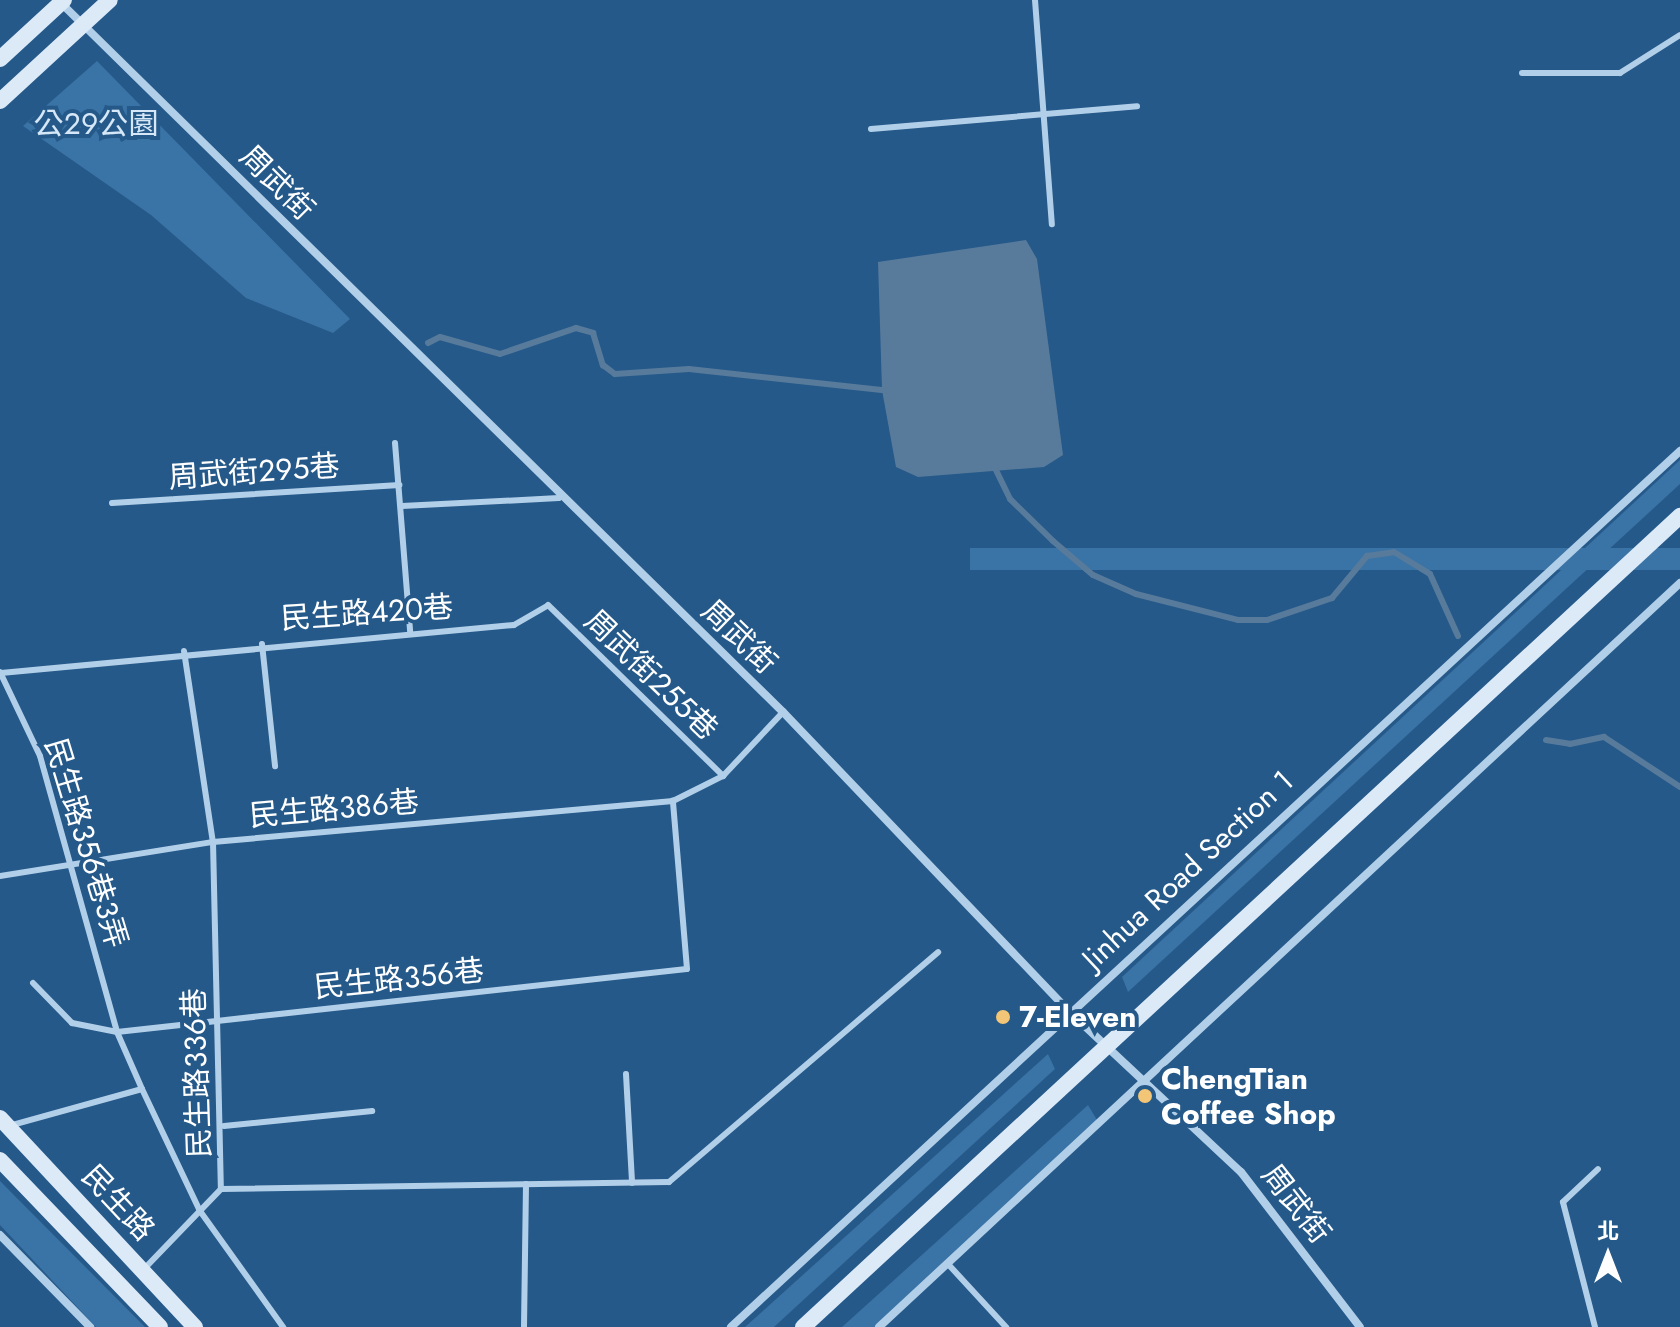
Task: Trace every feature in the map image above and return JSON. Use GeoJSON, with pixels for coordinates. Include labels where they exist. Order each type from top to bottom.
{"type":"FeatureCollection","features":[{"type":"Feature","properties":{"kind":"street"},"geometry":{"type":"LineString","coordinates":[[0,101],[110,0]]}},
{"type":"Feature","properties":{"kind":"street"},"geometry":{"type":"LineString","coordinates":[[0,59],[63,1]]}},
{"type":"Feature","properties":{"kind":"street","name":"周武街"},"geometry":{"type":"LineString","coordinates":[[63,1],[83,25],[559,498],[783,712],[1073,1015],[1112,1048],[1241,1172],[1360,1327]]}},
{"type":"Feature","properties":{"kind":"street","name":"Jinhua Road Section 1"},"geometry":{"type":"LineString","coordinates":[[731,1327],[1073,1015],[1680,451]]}},
{"type":"Feature","properties":{"kind":"street"},"geometry":{"type":"LineString","coordinates":[[803,1327],[1112,1048],[1680,516]]}},
{"type":"Feature","properties":{"kind":"street"},"geometry":{"type":"LineString","coordinates":[[879,1327],[1680,583]]}},
{"type":"Feature","properties":{"kind":"street","name":"民生路"},"geometry":{"type":"LineString","coordinates":[[2,1124],[195,1327]]}},
{"type":"Feature","properties":{"kind":"street","name":"民生路"},"geometry":{"type":"LineString","coordinates":[[0,1160],[160,1327]]}},
{"type":"Feature","properties":{"kind":"street"},"geometry":{"type":"LineString","coordinates":[[0,1235],[90,1327]]}},
{"type":"Feature","properties":{"kind":"lane"},"geometry":{"type":"LineString","coordinates":[[1035,0],[1052,224]]}},
{"type":"Feature","properties":{"kind":"lane"},"geometry":{"type":"LineString","coordinates":[[1522,73],[1620,73],[1680,35]]}},
{"type":"Feature","properties":{"kind":"lane"},"geometry":{"type":"LineString","coordinates":[[871,129],[1137,106]]}},
{"type":"Feature","properties":{"kind":"lane"},"geometry":{"type":"LineString","coordinates":[[395,443],[410,631]]}},
{"type":"Feature","properties":{"kind":"lane","name":"周武街295巷"},"geometry":{"type":"LineString","coordinates":[[112,503],[399,485]]}},
{"type":"Feature","properties":{"kind":"lane"},"geometry":{"type":"LineString","coordinates":[[402,506],[559,498]]}},
{"type":"Feature","properties":{"kind":"lane","name":"周武街255巷"},"geometry":{"type":"LineString","coordinates":[[548,605],[723,776]]}},
{"type":"Feature","properties":{"kind":"lane","name":"民生路420巷"},"geometry":{"type":"LineString","coordinates":[[1,672],[184,651],[514,625],[548,605]]}},
{"type":"Feature","properties":{"kind":"lane"},"geometry":{"type":"LineString","coordinates":[[262,644],[275,766]]}},
{"type":"Feature","properties":{"kind":"lane"},"geometry":{"type":"LineString","coordinates":[[184,651],[213,842]]}},
{"type":"Feature","properties":{"kind":"lane","name":"民生路356巷3弄"},"geometry":{"type":"LineString","coordinates":[[1,672],[40,756],[117,1032]]}},
{"type":"Feature","properties":{"kind":"lane","name":"周武街255巷"},"geometry":{"type":"LineString","coordinates":[[673,801],[723,776],[783,712]]}},
{"type":"Feature","properties":{"kind":"lane","name":"民生路386巷"},"geometry":{"type":"LineString","coordinates":[[0,876],[213,842],[673,801]]}},
{"type":"Feature","properties":{"kind":"lane","name":"民生路356巷"},"geometry":{"type":"LineString","coordinates":[[33,983],[72,1023],[117,1032],[687,969],[673,801]]}},
{"type":"Feature","properties":{"kind":"lane","name":"民生路336巷"},"geometry":{"type":"LineString","coordinates":[[213,842],[217,1021],[224,1126],[221,1189],[669,1182],[938,952]]}},
{"type":"Feature","properties":{"kind":"lane"},"geometry":{"type":"LineString","coordinates":[[117,1032],[200,1211],[283,1327]]}},
{"type":"Feature","properties":{"kind":"lane"},"geometry":{"type":"LineString","coordinates":[[626,1074],[632,1183]]}},
{"type":"Feature","properties":{"kind":"lane"},"geometry":{"type":"LineString","coordinates":[[2,1124],[142,1089]]}},
{"type":"Feature","properties":{"kind":"lane"},"geometry":{"type":"LineString","coordinates":[[224,1126],[372,1111]]}},
{"type":"Feature","properties":{"kind":"lane"},"geometry":{"type":"LineString","coordinates":[[1595,1327],[1563,1202],[1598,1169]]}},
{"type":"Feature","properties":{"kind":"lane"},"geometry":{"type":"LineString","coordinates":[[524,1327],[526,1184]]}},
{"type":"Feature","properties":{"kind":"lane"},"geometry":{"type":"LineString","coordinates":[[143,1271],[221,1189]]}},
{"type":"Feature","properties":{"kind":"lane"},"geometry":{"type":"LineString","coordinates":[[948,1264],[1006,1327]]}},
{"type":"Feature","properties":{"kind":"green space","name":"公29公園"},"geometry":{"type":"Polygon","coordinates":[[[97,61],[350,319],[333,333],[246,298],[151,215],[23,126],[97,61]]]}},
{"type":"Feature","properties":{"kind":"green space"},"geometry":{"type":"Polygon","coordinates":[[[1680,460],[1680,484],[1128,992],[1122,977],[1680,460]]]}},
{"type":"Feature","properties":{"kind":"green space"},"geometry":{"type":"Polygon","coordinates":[[[970,548],[1680,548],[1680,570],[970,570],[970,548]]]}},
{"type":"Feature","properties":{"kind":"green space"},"geometry":{"type":"Polygon","coordinates":[[[1048,1054],[1055,1069],[774,1327],[745,1327],[1048,1054]]]}},
{"type":"Feature","properties":{"kind":"green space"},"geometry":{"type":"Polygon","coordinates":[[[1088,1105],[1097,1120],[874,1327],[842,1327],[1088,1105]]]}},
{"type":"Feature","properties":{"kind":"green space"},"geometry":{"type":"Polygon","coordinates":[[[0,1181],[145,1327],[96,1327],[0,1225],[0,1181]]]}},
{"type":"Feature","properties":{"kind":"shaded area"},"geometry":{"type":"Polygon","coordinates":[[[1026,240],[1037,259],[1063,455],[1044,467],[918,477],[896,467],[882,390],[878,262],[1026,240]]]}},
{"type":"Feature","properties":{"kind":"waterway"},"geometry":{"type":"LineString","coordinates":[[428,343],[440,337],[500,354],[576,328],[593,333],[603,365],[615,374],[689,369],[891,391]]}},
{"type":"Feature","properties":{"kind":"waterway"},"geometry":{"type":"LineString","coordinates":[[993,464],[1010,499],[1053,541],[1093,575],[1136,594],[1238,620],[1267,620],[1332,598],[1367,556],[1394,552],[1430,574],[1458,636]]}},
{"type":"Feature","properties":{"kind":"waterway"},"geometry":{"type":"LineString","coordinates":[[1546,740],[1570,744],[1604,737],[1680,787]]}},
{"type":"Feature","properties":{"kind":"place","name":"7-Eleven"},"geometry":{"type":"Point","coordinates":[1003,1017]}},
{"type":"Feature","properties":{"kind":"place","name":"ChengTian Coffee Shop"},"geometry":{"type":"Point","coordinates":[1145,1096]}}]}
